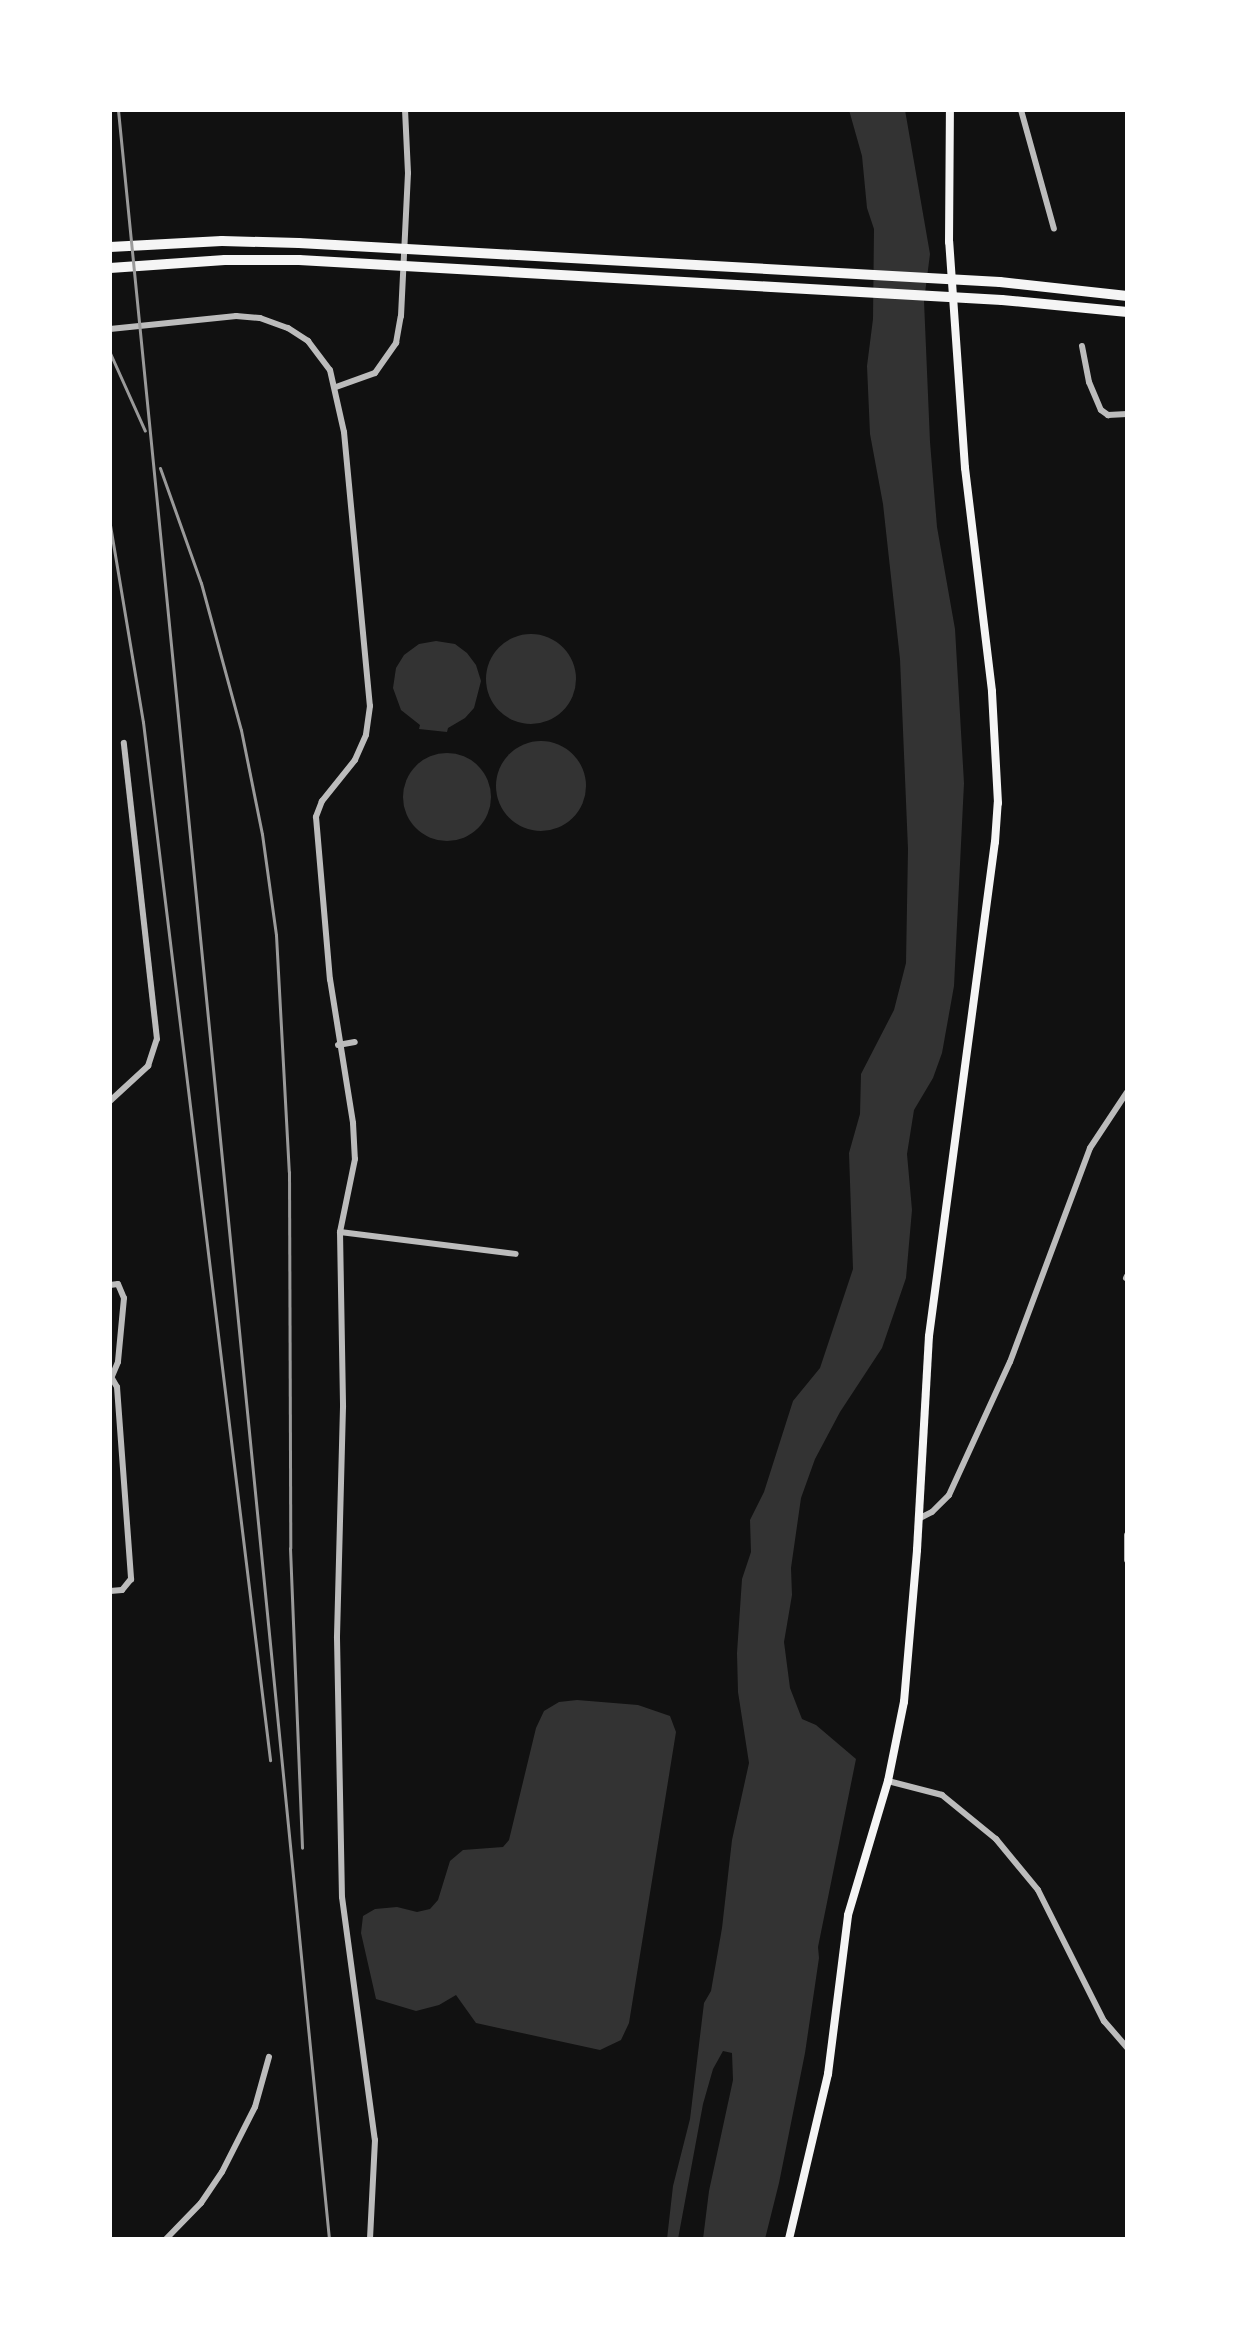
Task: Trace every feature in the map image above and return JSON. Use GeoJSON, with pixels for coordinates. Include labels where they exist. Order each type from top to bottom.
{"type":"FeatureCollection","features":[{"type":"Feature","properties":{"kind":"highway"},"geometry":{"type":"LineString","coordinates":[[112,247],[261,241],[1000,282],[1127,296]]}},
{"type":"Feature","properties":{"kind":"highway"},"geometry":{"type":"LineString","coordinates":[[114,268],[258,259],[1002,300],[1127,312]]}},
{"type":"Feature","properties":{"kind":"main road"},"geometry":{"type":"LineString","coordinates":[[789,2239],[828,2074],[848,1915],[888,1781],[904,1702],[920,1518],[929,1336],[998,803],[992,691],[965,468],[955,343],[949,242],[950,110]]}},
{"type":"Feature","properties":{"kind":"street"},"geometry":{"type":"LineString","coordinates":[[336,387],[375,373],[396,343],[401,316],[408,173],[405,110]]}},
{"type":"Feature","properties":{"kind":"street"},"geometry":{"type":"LineString","coordinates":[[1021,110],[1054,229]]}},
{"type":"Feature","properties":{"kind":"street"},"geometry":{"type":"LineString","coordinates":[[114,329],[236,316],[276,322],[316,349],[336,387],[344,432],[370,706],[366,735],[355,760],[322,801],[316,817],[335,1019],[353,1123],[355,1159],[340,1232],[343,1407],[337,1638],[342,1897],[375,2140],[370,2239]]}},
{"type":"Feature","properties":{"kind":"street"},"geometry":{"type":"LineString","coordinates":[[1082,346],[1089,382],[1101,410],[1108,415],[1127,414]]}},
{"type":"Feature","properties":{"kind":"street"},"geometry":{"type":"LineString","coordinates":[[110,1101],[148,1066],[157,1039],[124,743]]}},
{"type":"Feature","properties":{"kind":"street"},"geometry":{"type":"LineString","coordinates":[[338,1045],[355,1042]]}},
{"type":"Feature","properties":{"kind":"street"},"geometry":{"type":"LineString","coordinates":[[920,1518],[932,1512],[949,1495],[1010,1362],[1090,1148],[1127,1092]]}},
{"type":"Feature","properties":{"kind":"street"},"geometry":{"type":"LineString","coordinates":[[340,1232],[516,1254]]}},
{"type":"Feature","properties":{"kind":"street"},"geometry":{"type":"LineString","coordinates":[[110,1591],[122,1590],[131,1579],[117,1387],[111,1376],[118,1362],[124,1298],[114,1285]]}},
{"type":"Feature","properties":{"kind":"street"},"geometry":{"type":"LineString","coordinates":[[1127,1535],[1127,1560]]}},
{"type":"Feature","properties":{"kind":"street"},"geometry":{"type":"LineString","coordinates":[[888,1781],[931,1790],[952,1801],[996,1839],[1038,1890],[1117,2039],[1127,2047]]}},
{"type":"Feature","properties":{"kind":"street"},"geometry":{"type":"LineString","coordinates":[[166,2239],[201,2203],[222,2172],[255,2107],[269,2057]]}},
{"type":"Feature","properties":{"kind":"shaded area"},"geometry":{"type":"Polygon","coordinates":[[[849,110],[905,110],[930,254],[924,301],[930,442],[937,527],[955,629],[964,783],[954,986],[942,1053],[933,1078],[914,1110],[907,1154],[912,1210],[906,1278],[882,1348],[840,1412],[815,1459],[801,1498],[791,1568],[792,1595],[784,1642],[790,1688],[802,1719],[816,1725],[856,1759],[818,1947],[805,2053],[779,2183],[765,2239],[703,2239],[709,2191],[733,2080],[732,2053],[723,2051],[713,2069],[703,2104],[678,2239],[667,2239],[673,2186],[690,2119],[704,2003],[711,1991],[722,1928],[732,1840],[749,1763],[738,1692],[737,1653],[742,1579],[751,1552],[750,1520],[764,1492],[793,1401],[820,1368],[853,1269],[849,1153],[860,1114],[861,1074],[894,1010],[906,963],[908,849],[900,659],[883,504],[870,434],[867,366],[873,319],[874,229],[867,208],[862,156],[849,110]]]}},
{"type":"Feature","properties":{"kind":"shaded area"},"geometry":{"type":"Polygon","coordinates":[[[531,634],[548,637],[563,647],[573,662],[576,679],[573,696],[563,711],[548,721],[531,724],[514,721],[499,711],[489,696],[486,679],[489,662],[499,647],[514,637],[531,634]]]}},
{"type":"Feature","properties":{"kind":"shaded area"},"geometry":{"type":"Polygon","coordinates":[[[436,641],[455,644],[467,653],[476,665],[481,681],[474,708],[447,732],[419,729],[420,725],[401,710],[393,688],[396,668],[404,655],[419,644],[436,641]]]}},
{"type":"Feature","properties":{"kind":"shaded area"},"geometry":{"type":"Polygon","coordinates":[[[541,741],[566,749],[578,761],[586,786],[578,811],[566,823],[541,831],[516,823],[504,811],[496,786],[504,761],[516,749],[541,741]]]}},
{"type":"Feature","properties":{"kind":"shaded area"},"geometry":{"type":"Polygon","coordinates":[[[447,753],[472,760],[484,772],[491,797],[484,822],[472,834],[447,841],[422,834],[410,822],[403,797],[410,772],[422,760],[447,753]]]}},
{"type":"Feature","properties":{"kind":"shaded area"},"geometry":{"type":"Polygon","coordinates":[[[577,1700],[638,1705],[670,1716],[676,1732],[629,2023],[621,2040],[600,2050],[476,2023],[456,1995],[439,2005],[416,2011],[376,1999],[361,1933],[363,1916],[375,1909],[397,1907],[417,1912],[430,1909],[438,1900],[450,1861],[463,1850],[503,1847],[509,1840],[536,1728],[544,1711],[559,1702],[577,1700]]]}},
{"type":"Feature","properties":{"kind":"railway"},"geometry":{"type":"LineString","coordinates":[[118,110],[329,2239]]}},
{"type":"Feature","properties":{"kind":"railway"},"geometry":{"type":"LineString","coordinates":[[110,353],[145,431]]}},
{"type":"Feature","properties":{"kind":"railway"},"geometry":{"type":"LineString","coordinates":[[160,468],[201,583],[241,730],[262,834],[276,935],[289,1172],[290,1548],[302,1848]]}},
{"type":"Feature","properties":{"kind":"railway"},"geometry":{"type":"LineString","coordinates":[[110,525],[143,722],[270,1760]]}}]}
